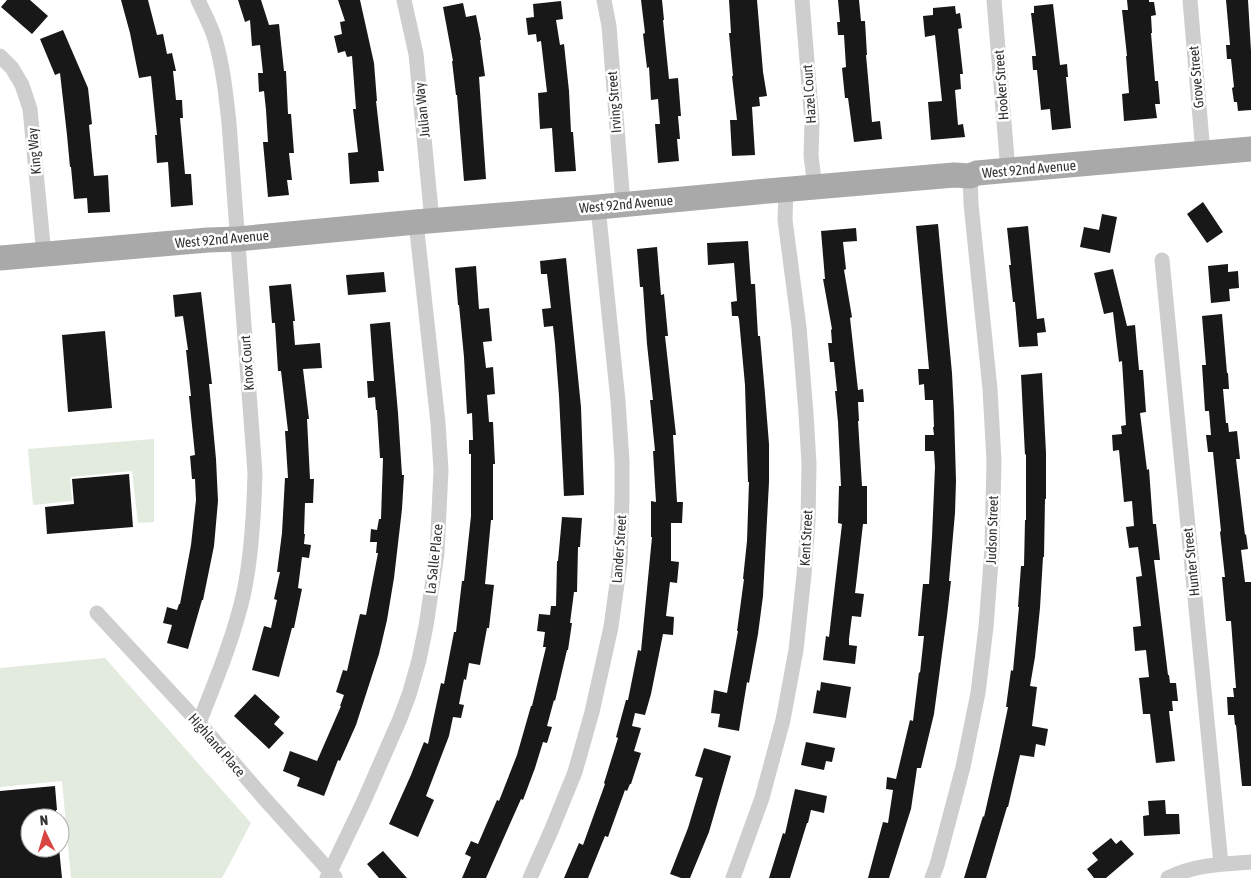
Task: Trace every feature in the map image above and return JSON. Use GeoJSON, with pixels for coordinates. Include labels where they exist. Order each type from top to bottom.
{"type":"FeatureCollection","features":[{"type":"Feature","properties":{"kind":"main road","name":"West 92nd Avenue"},"geometry":{"type":"LineString","coordinates":[[0,258],[237,239],[954,175],[970,176],[978,173],[1251,149]]}},
{"type":"Feature","properties":{"kind":"street","name":"Knox Court"},"geometry":{"type":"LineString","coordinates":[[198,0],[215,37],[222,69],[229,123],[255,473],[253,523],[244,592],[232,636],[199,723]]}},
{"type":"Feature","properties":{"kind":"street","name":"Julian Way"},"geometry":{"type":"LineString","coordinates":[[404,0],[416,54],[424,222]]}},
{"type":"Feature","properties":{"kind":"street","name":"Irving Street"},"geometry":{"type":"LineString","coordinates":[[604,0],[609,26],[623,204]]}},
{"type":"Feature","properties":{"kind":"street","name":"Hazel Court"},"geometry":{"type":"LineString","coordinates":[[802,0],[812,122],[811,156],[815,187]]}},
{"type":"Feature","properties":{"kind":"street","name":"Hooker Street"},"geometry":{"type":"LineString","coordinates":[[994,0],[1008,171]]}},
{"type":"Feature","properties":{"kind":"street","name":"Grove Street"},"geometry":{"type":"LineString","coordinates":[[1190,0],[1203,154]]}},
{"type":"Feature","properties":{"kind":"street","name":"King Way"},"geometry":{"type":"LineString","coordinates":[[0,56],[12,68],[22,85],[30,109],[44,255]]}},
{"type":"Feature","properties":{"kind":"street","name":"Judson Street"},"geometry":{"type":"LineString","coordinates":[[932,878],[963,767],[978,693],[986,627],[992,548],[994,461],[990,389],[971,204],[970,176]]}},
{"type":"Feature","properties":{"kind":"street","name":"Kent Street"},"geometry":{"type":"LineString","coordinates":[[733,878],[762,798],[783,720],[796,650],[804,575],[808,520],[809,464],[799,327],[785,220],[786,190]]}},
{"type":"Feature","properties":{"kind":"street","name":"Lander Street"},"geometry":{"type":"LineString","coordinates":[[530,878],[575,772],[592,712],[611,627],[620,562],[622,461],[618,401],[598,207]]}},
{"type":"Feature","properties":{"kind":"street","name":"La Salle Place"},"geometry":{"type":"LineString","coordinates":[[331,876],[409,694],[426,626],[437,553],[441,470],[424,222]]}},
{"type":"Feature","properties":{"kind":"street","name":"Hunter Street"},"geometry":{"type":"LineString","coordinates":[[1162,260],[1221,864]]}},
{"type":"Feature","properties":{"kind":"street","name":"Highland Place"},"geometry":{"type":"LineString","coordinates":[[97,614],[199,723],[331,876]]}},
{"type":"Feature","properties":{"kind":"street"},"geometry":{"type":"LineString","coordinates":[[1168,878],[1195,868],[1251,862]]}},
{"type":"Feature","properties":{"kind":"shaded area"},"geometry":{"type":"Polygon","coordinates":[[[154,439],[154,522],[138,523],[132,471],[70,477],[72,501],[33,505],[28,449],[154,439]]]}},
{"type":"Feature","properties":{"kind":"shaded area"},"geometry":{"type":"Polygon","coordinates":[[[105,658],[251,823],[222,878],[71,878],[69,858],[70,808],[65,808],[62,781],[0,787],[0,668],[105,658]]]}},
{"type":"Feature","properties":{"kind":"building"},"geometry":{"type":"Polygon","coordinates":[[[7,0],[30,0],[48,16],[32,34],[1,7],[7,0]]]}},
{"type":"Feature","properties":{"kind":"building"},"geometry":{"type":"Polygon","coordinates":[[[121,0],[148,0],[157,35],[163,34],[167,54],[172,53],[176,71],[173,71],[176,100],[182,100],[183,118],[180,118],[185,174],[191,174],[193,205],[171,207],[168,162],[157,163],[155,135],[157,135],[151,76],[139,78],[121,0]]]}},
{"type":"Feature","properties":{"kind":"building"},"geometry":{"type":"Polygon","coordinates":[[[238,0],[261,0],[269,25],[279,24],[284,71],[286,71],[288,114],[291,114],[294,153],[289,153],[292,180],[287,180],[289,195],[268,197],[263,142],[268,142],[266,110],[264,91],[259,92],[258,73],[263,73],[260,45],[252,46],[250,20],[245,22],[238,0]]]}},
{"type":"Feature","properties":{"kind":"building"},"geometry":{"type":"Polygon","coordinates":[[[338,0],[360,0],[374,63],[376,101],[384,171],[378,171],[379,182],[350,184],[348,153],[358,152],[353,109],[356,109],[352,56],[347,57],[345,51],[338,53],[334,36],[342,34],[340,22],[345,21],[338,0]]]}},
{"type":"Feature","properties":{"kind":"building"},"geometry":{"type":"Polygon","coordinates":[[[641,0],[662,0],[669,79],[678,78],[681,116],[678,116],[680,139],[677,139],[679,161],[658,163],[655,124],[660,124],[658,99],[651,100],[641,0]]]}},
{"type":"Feature","properties":{"kind":"building"},"geometry":{"type":"Polygon","coordinates":[[[729,0],[757,0],[767,96],[759,97],[760,106],[752,107],[755,155],[732,156],[730,120],[737,120],[729,33],[731,33],[729,0]]]}},
{"type":"Feature","properties":{"kind":"building"},"geometry":{"type":"Polygon","coordinates":[[[838,0],[859,0],[861,21],[865,21],[872,122],[880,121],[882,139],[854,142],[848,98],[845,98],[842,68],[846,67],[844,35],[838,35],[837,22],[840,22],[838,0]]]}},
{"type":"Feature","properties":{"kind":"building"},"geometry":{"type":"Polygon","coordinates":[[[1127,0],[1149,0],[1149,2],[1154,2],[1156,15],[1151,16],[1151,33],[1155,81],[1158,81],[1160,104],[1155,104],[1157,118],[1124,121],[1122,94],[1129,93],[1122,10],[1128,10],[1127,0]]]}},
{"type":"Feature","properties":{"kind":"building"},"geometry":{"type":"Polygon","coordinates":[[[1226,0],[1248,0],[1251,51],[1251,110],[1238,111],[1237,102],[1234,102],[1231,59],[1227,59],[1226,45],[1230,45],[1226,0]]]}},
{"type":"Feature","properties":{"kind":"building"},"geometry":{"type":"Polygon","coordinates":[[[561,1],[563,19],[556,20],[560,45],[564,44],[576,171],[555,172],[552,128],[540,129],[538,93],[547,92],[541,41],[537,42],[536,34],[528,35],[526,18],[534,17],[533,4],[561,1]]]}},
{"type":"Feature","properties":{"kind":"building"},"geometry":{"type":"Polygon","coordinates":[[[463,3],[466,17],[476,15],[481,40],[485,76],[479,77],[486,179],[464,181],[453,61],[443,7],[463,3]]]}},
{"type":"Feature","properties":{"kind":"building"},"geometry":{"type":"Polygon","coordinates":[[[1053,4],[1060,65],[1067,64],[1068,77],[1066,77],[1071,128],[1052,130],[1050,109],[1041,110],[1037,70],[1033,70],[1032,56],[1036,56],[1031,13],[1034,13],[1034,6],[1053,4]]]}},
{"type":"Feature","properties":{"kind":"building"},"geometry":{"type":"Polygon","coordinates":[[[955,6],[956,14],[960,13],[962,28],[958,29],[963,74],[960,74],[961,89],[955,90],[958,125],[963,124],[965,137],[931,140],[928,102],[942,101],[935,35],[925,37],[923,16],[933,15],[933,8],[955,6]]]}},
{"type":"Feature","properties":{"kind":"building"},"geometry":{"type":"Polygon","coordinates":[[[63,30],[88,88],[92,124],[89,125],[94,176],[108,175],[110,212],[88,213],[87,198],[74,199],[60,73],[55,75],[40,39],[63,30]]]}},
{"type":"Feature","properties":{"kind":"building"},"geometry":{"type":"Polygon","coordinates":[[[1203,202],[1223,232],[1207,243],[1187,214],[1203,202]]]}},
{"type":"Feature","properties":{"kind":"building"},"geometry":{"type":"Polygon","coordinates":[[[1102,214],[1117,217],[1110,253],[1080,247],[1084,227],[1099,230],[1102,214]]]}},
{"type":"Feature","properties":{"kind":"building"},"geometry":{"type":"Polygon","coordinates":[[[938,224],[954,412],[956,481],[949,581],[951,581],[934,714],[921,768],[917,768],[911,809],[889,878],[868,878],[883,822],[888,823],[893,790],[886,789],[887,777],[896,779],[910,720],[913,721],[924,636],[918,636],[923,584],[929,584],[935,467],[934,451],[925,451],[925,435],[934,435],[933,400],[925,400],[924,384],[919,385],[918,369],[929,369],[916,226],[938,224]]]}},
{"type":"Feature","properties":{"kind":"building"},"geometry":{"type":"Polygon","coordinates":[[[1028,226],[1037,319],[1044,318],[1046,332],[1037,333],[1038,346],[1019,347],[1009,265],[1011,265],[1007,228],[1028,226]]]}},
{"type":"Feature","properties":{"kind":"building"},"geometry":{"type":"Polygon","coordinates":[[[856,228],[857,241],[843,242],[846,269],[844,270],[852,317],[850,318],[858,390],[863,389],[864,402],[858,402],[858,421],[862,486],[867,486],[867,524],[863,524],[855,593],[864,594],[861,617],[852,616],[849,639],[849,645],[857,646],[855,664],[823,660],[826,636],[829,637],[842,524],[838,523],[839,486],[841,486],[835,391],[837,391],[834,362],[830,362],[828,343],[832,343],[832,329],[823,279],[825,279],[821,231],[856,228]]]}},
{"type":"Feature","properties":{"kind":"building"},"geometry":{"type":"Polygon","coordinates":[[[748,241],[751,284],[755,284],[758,336],[760,336],[769,444],[769,482],[763,596],[758,634],[749,683],[747,682],[739,731],[718,727],[720,714],[711,713],[714,690],[727,693],[738,631],[744,579],[749,482],[745,385],[739,319],[738,316],[732,316],[731,302],[737,301],[734,263],[708,265],[707,243],[748,241]]]}},
{"type":"Feature","properties":{"kind":"building"},"geometry":{"type":"Polygon","coordinates":[[[657,247],[661,295],[664,294],[668,336],[665,336],[676,435],[673,435],[677,502],[683,502],[682,523],[671,523],[671,561],[679,562],[677,583],[670,582],[666,616],[674,617],[673,635],[663,634],[645,715],[635,713],[632,726],[641,728],[634,751],[641,753],[631,784],[627,791],[625,790],[608,837],[605,836],[588,878],[564,878],[579,843],[583,845],[605,784],[626,700],[628,700],[638,650],[641,651],[652,537],[651,501],[656,502],[653,451],[655,451],[650,400],[653,400],[643,287],[640,287],[637,249],[657,247]]]}},
{"type":"Feature","properties":{"kind":"building"},"geometry":{"type":"Polygon","coordinates":[[[566,258],[581,407],[584,495],[564,496],[555,344],[553,326],[544,327],[542,309],[551,308],[547,274],[541,274],[540,261],[566,258]]]}},
{"type":"Feature","properties":{"kind":"building"},"geometry":{"type":"Polygon","coordinates":[[[1228,264],[1228,272],[1238,271],[1239,288],[1229,289],[1230,301],[1211,303],[1208,266],[1228,264]]]}},
{"type":"Feature","properties":{"kind":"building"},"geometry":{"type":"Polygon","coordinates":[[[476,266],[479,309],[489,308],[492,341],[483,342],[486,368],[493,367],[495,394],[487,395],[489,422],[493,422],[495,464],[493,464],[493,520],[491,520],[485,584],[494,585],[489,628],[487,628],[480,665],[469,663],[459,704],[464,705],[461,718],[453,717],[449,736],[426,796],[434,800],[418,837],[389,824],[424,742],[428,744],[441,683],[444,684],[454,632],[456,632],[462,581],[464,581],[471,516],[471,454],[469,454],[469,440],[473,440],[472,413],[467,414],[464,357],[455,268],[476,266]]]}},
{"type":"Feature","properties":{"kind":"building"},"geometry":{"type":"Polygon","coordinates":[[[1113,269],[1127,326],[1135,325],[1139,370],[1143,370],[1146,412],[1140,413],[1147,470],[1149,469],[1153,524],[1156,524],[1160,560],[1154,560],[1168,675],[1170,683],[1176,683],[1178,701],[1172,701],[1173,711],[1169,711],[1175,761],[1156,763],[1150,714],[1143,714],[1139,678],[1149,677],[1146,650],[1135,651],[1133,627],[1141,626],[1136,577],[1142,576],[1138,547],[1129,548],[1126,527],[1134,526],[1132,501],[1124,502],[1119,450],[1113,451],[1112,435],[1122,434],[1121,426],[1126,425],[1122,361],[1119,362],[1113,312],[1104,314],[1094,273],[1113,269]]]}},
{"type":"Feature","properties":{"kind":"building"},"geometry":{"type":"Polygon","coordinates":[[[384,272],[386,292],[348,295],[346,275],[384,272]]]}},
{"type":"Feature","properties":{"kind":"building"},"geometry":{"type":"Polygon","coordinates":[[[291,284],[295,321],[293,321],[295,345],[320,343],[322,368],[303,369],[309,419],[307,419],[310,479],[314,479],[313,503],[305,503],[304,544],[311,545],[309,558],[302,557],[298,588],[302,589],[294,628],[292,628],[279,677],[252,670],[264,626],[271,628],[277,600],[274,599],[280,572],[277,572],[282,533],[285,478],[288,478],[285,431],[288,431],[281,371],[278,371],[275,323],[272,323],[269,286],[291,284]]]}},
{"type":"Feature","properties":{"kind":"building"},"geometry":{"type":"Polygon","coordinates":[[[201,292],[212,384],[209,384],[218,501],[214,546],[203,600],[188,649],[167,643],[172,625],[163,623],[167,607],[177,610],[180,604],[191,545],[196,500],[195,479],[192,479],[190,456],[195,455],[189,396],[191,396],[186,350],[188,350],[183,316],[175,317],[173,295],[201,292]]]}},
{"type":"Feature","properties":{"kind":"building"},"geometry":{"type":"Polygon","coordinates":[[[1222,314],[1229,389],[1223,389],[1226,423],[1228,423],[1229,432],[1237,431],[1240,459],[1236,459],[1248,549],[1241,550],[1245,582],[1251,582],[1251,786],[1242,786],[1236,725],[1234,715],[1228,715],[1227,697],[1234,697],[1233,688],[1236,688],[1231,621],[1226,621],[1222,577],[1225,577],[1213,452],[1208,452],[1206,435],[1211,435],[1209,411],[1205,411],[1202,365],[1206,365],[1202,316],[1222,314]]]}},
{"type":"Feature","properties":{"kind":"building"},"geometry":{"type":"Polygon","coordinates":[[[390,322],[402,475],[404,475],[394,578],[379,654],[356,725],[340,761],[338,760],[324,796],[297,786],[300,778],[283,771],[290,751],[317,761],[341,706],[344,695],[336,692],[343,670],[347,671],[360,614],[366,615],[378,553],[376,553],[377,542],[370,542],[371,529],[377,530],[379,519],[381,519],[383,458],[380,458],[375,397],[368,398],[367,381],[374,381],[370,324],[390,322]]]}},
{"type":"Feature","properties":{"kind":"building"},"geometry":{"type":"Polygon","coordinates":[[[105,331],[112,408],[68,412],[62,335],[105,331]]]}},
{"type":"Feature","properties":{"kind":"building"},"geometry":{"type":"Polygon","coordinates":[[[1042,373],[1046,453],[1044,557],[1035,657],[1030,686],[1037,687],[1032,726],[1048,729],[1045,746],[1036,744],[1034,757],[1020,755],[1008,807],[986,878],[964,878],[984,817],[1008,707],[1006,707],[1011,670],[1013,671],[1021,566],[1024,566],[1026,520],[1026,454],[1021,375],[1042,373]]]}},
{"type":"Feature","properties":{"kind":"building"},"geometry":{"type":"Polygon","coordinates":[[[129,474],[133,527],[47,534],[45,507],[74,504],[72,479],[129,474]]]}},
{"type":"Feature","properties":{"kind":"building"},"geometry":{"type":"Polygon","coordinates":[[[562,517],[582,518],[580,547],[578,547],[577,592],[574,592],[568,650],[547,726],[552,727],[547,743],[543,742],[523,800],[521,799],[486,878],[462,878],[471,857],[465,854],[471,841],[478,844],[497,800],[499,801],[517,755],[532,706],[546,647],[543,647],[545,632],[537,631],[539,614],[550,615],[551,606],[556,606],[557,561],[562,517]]]}},
{"type":"Feature","properties":{"kind":"building"},"geometry":{"type":"Polygon","coordinates":[[[821,682],[851,687],[846,718],[813,713],[817,690],[820,691],[821,682]]]}},
{"type":"Feature","properties":{"kind":"building"},"geometry":{"type":"Polygon","coordinates":[[[255,694],[280,717],[274,724],[284,733],[269,749],[234,716],[255,694]]]}},
{"type":"Feature","properties":{"kind":"building"},"geometry":{"type":"Polygon","coordinates":[[[806,742],[835,748],[832,762],[826,761],[824,770],[801,765],[806,742]]]}},
{"type":"Feature","properties":{"kind":"building"},"geometry":{"type":"Polygon","coordinates":[[[704,748],[731,756],[709,832],[690,878],[681,878],[670,874],[688,828],[703,778],[695,776],[704,748]]]}},
{"type":"Feature","properties":{"kind":"building"},"geometry":{"type":"Polygon","coordinates":[[[55,786],[57,808],[20,808],[20,858],[60,858],[62,878],[0,878],[0,791],[55,786]]]}},
{"type":"Feature","properties":{"kind":"building"},"geometry":{"type":"Polygon","coordinates":[[[795,789],[827,796],[824,813],[811,810],[790,878],[769,878],[783,833],[785,834],[795,789]]]}},
{"type":"Feature","properties":{"kind":"building"},"geometry":{"type":"Polygon","coordinates":[[[1165,800],[1166,814],[1179,814],[1180,834],[1144,836],[1143,816],[1149,815],[1148,801],[1165,800]]]}},
{"type":"Feature","properties":{"kind":"building"},"geometry":{"type":"Polygon","coordinates":[[[1111,838],[1116,844],[1121,840],[1134,854],[1106,878],[1094,878],[1087,869],[1098,860],[1092,853],[1111,838]]]}},
{"type":"Feature","properties":{"kind":"building"},"geometry":{"type":"Polygon","coordinates":[[[383,851],[407,878],[379,878],[367,864],[383,851]]]}}]}
